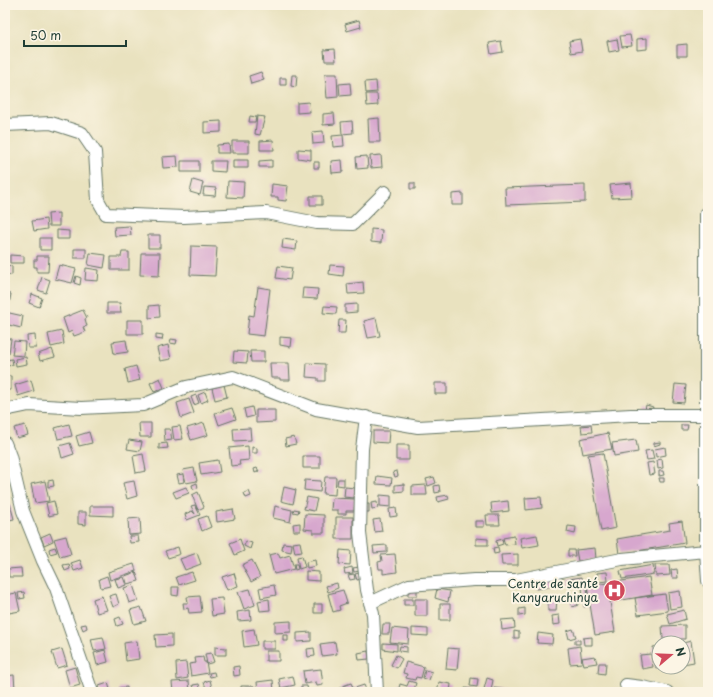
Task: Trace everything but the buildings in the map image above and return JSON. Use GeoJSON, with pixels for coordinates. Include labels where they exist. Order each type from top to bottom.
{"type":"FeatureCollection","features":[{"type":"Feature","properties":{"kind":"street"},"geometry":{"type":"LineString","coordinates":[[5,125],[51,123],[82,133],[95,152],[98,200],[106,214],[184,217],[266,213],[317,223],[353,224],[385,192]]}},
{"type":"Feature","properties":{"kind":"street"},"geometry":{"type":"LineString","coordinates":[[708,214],[706,214],[706,551],[708,581]]}},
{"type":"Feature","properties":{"kind":"street"},"geometry":{"type":"LineString","coordinates":[[5,410],[30,406],[81,408],[143,405],[186,387],[233,377],[316,409],[418,427],[631,415],[706,414]]}},
{"type":"Feature","properties":{"kind":"street"},"geometry":{"type":"LineString","coordinates":[[366,417],[362,449],[360,533],[367,590],[373,614],[377,692]]}},
{"type":"Feature","properties":{"kind":"street"},"geometry":{"type":"LineString","coordinates":[[5,443],[10,456],[23,511],[43,561],[56,588],[92,692]]}},
{"type":"Feature","properties":{"kind":"street"},"geometry":{"type":"LineString","coordinates":[[370,603],[409,585],[474,580],[516,580],[622,559],[706,551]]}},
{"type":"Feature","properties":{"kind":"street"},"geometry":{"type":"LineString","coordinates":[[626,685],[667,692]]}},
{"type":"Feature","properties":{"kind":"place","name":"Centre de santé Kanyaruchinya"},"geometry":{"type":"Point","coordinates":[614,591]}}]}
